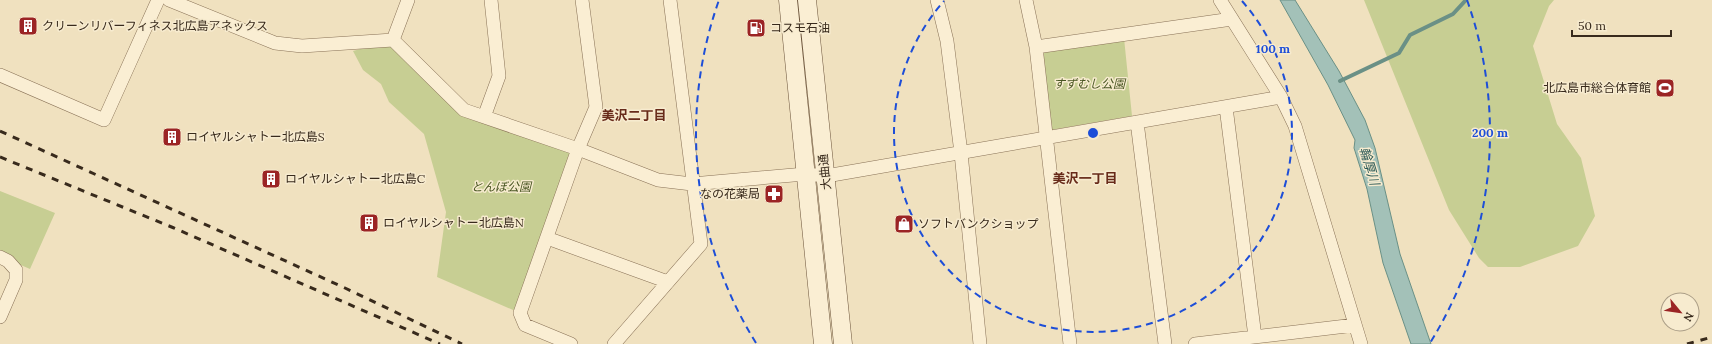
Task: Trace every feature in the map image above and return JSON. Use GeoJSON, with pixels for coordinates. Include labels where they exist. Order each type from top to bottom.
{"type":"FeatureCollection","features":[{"type":"Feature","properties":{"kind":"main road","name":"大曲通"},"geometry":{"type":"LineString","coordinates":[[788,0],[823,344]]}},
{"type":"Feature","properties":{"kind":"main road","name":"大曲通"},"geometry":{"type":"LineString","coordinates":[[807,0],[842,344]]}},
{"type":"Feature","properties":{"kind":"street"},"geometry":{"type":"LineString","coordinates":[[0,75],[104,120],[158,0]]}},
{"type":"Feature","properties":{"kind":"street"},"geometry":{"type":"LineString","coordinates":[[169,0],[275,43],[302,46],[393,40],[464,110],[578,149],[658,180],[692,184],[805,174],[826,176],[1281,97]]}},
{"type":"Feature","properties":{"kind":"street"},"geometry":{"type":"LineString","coordinates":[[393,40],[408,0]]}},
{"type":"Feature","properties":{"kind":"street"},"geometry":{"type":"LineString","coordinates":[[484,117],[498,76],[491,0]]}},
{"type":"Feature","properties":{"kind":"street"},"geometry":{"type":"LineString","coordinates":[[571,344],[525,325],[520,313],[578,149],[596,107],[582,0]]}},
{"type":"Feature","properties":{"kind":"street"},"geometry":{"type":"LineString","coordinates":[[614,344],[701,244],[692,184],[670,0]]}},
{"type":"Feature","properties":{"kind":"street"},"geometry":{"type":"LineString","coordinates":[[937,0],[947,41],[961,153],[980,344]]}},
{"type":"Feature","properties":{"kind":"street"},"geometry":{"type":"LineString","coordinates":[[1026,0],[1036,47],[1070,344]]}},
{"type":"Feature","properties":{"kind":"street"},"geometry":{"type":"LineString","coordinates":[[1220,0],[1281,97],[1295,126],[1361,344]]}},
{"type":"Feature","properties":{"kind":"street"},"geometry":{"type":"LineString","coordinates":[[1036,47],[1232,19]]}},
{"type":"Feature","properties":{"kind":"street"},"geometry":{"type":"LineString","coordinates":[[1226,107],[1255,337]]}},
{"type":"Feature","properties":{"kind":"street"},"geometry":{"type":"LineString","coordinates":[[1138,122],[1165,344]]}},
{"type":"Feature","properties":{"kind":"street"},"geometry":{"type":"LineString","coordinates":[[547,238],[668,282]]}},
{"type":"Feature","properties":{"kind":"street"},"geometry":{"type":"LineString","coordinates":[[0,257],[8,260],[16,270],[16,280],[0,317]]}},
{"type":"Feature","properties":{"kind":"street"},"geometry":{"type":"LineString","coordinates":[[1195,344],[1355,326]]}},
{"type":"Feature","properties":{"kind":"green space"},"geometry":{"type":"Polygon","coordinates":[[[1364,0],[1554,0],[1549,6],[1533,46],[1557,124],[1581,158],[1595,216],[1578,246],[1520,267],[1488,267],[1479,258],[1449,210],[1364,0]]]}},
{"type":"Feature","properties":{"kind":"green space","name":"すずむし公園"},"geometry":{"type":"Polygon","coordinates":[[[1124,38],[1132,116],[1051,130],[1042,51],[1124,38]]]}},
{"type":"Feature","properties":{"kind":"green space","name":"とんぼ公園"},"geometry":{"type":"Polygon","coordinates":[[[393,40],[464,110],[578,149],[520,313],[437,277],[446,212],[424,134],[389,102],[381,84],[363,70],[353,51],[393,40]]]}},
{"type":"Feature","properties":{"kind":"green space"},"geometry":{"type":"Polygon","coordinates":[[[0,191],[55,213],[30,269],[0,256],[0,191]]]}},
{"type":"Feature","properties":{"kind":"water","name":"輪厚川"},"geometry":{"type":"Polygon","coordinates":[[[1280,0],[1295,0],[1339,71],[1365,120],[1375,148],[1400,254],[1431,344],[1411,344],[1383,263],[1367,189],[1354,148],[1355,140],[1328,85],[1280,0]]]}},
{"type":"Feature","properties":{"kind":"waterway"},"geometry":{"type":"LineString","coordinates":[[1340,81],[1399,53],[1410,35],[1453,14],[1466,0]]}},
{"type":"Feature","properties":{"kind":"railway"},"geometry":{"type":"LineString","coordinates":[[0,131],[345,288],[462,344]]}},
{"type":"Feature","properties":{"kind":"railway"},"geometry":{"type":"LineString","coordinates":[[0,157],[174,228],[440,344]]}},
{"type":"Feature","properties":{"kind":"railway"},"geometry":{"type":"LineString","coordinates":[[1687,344],[1712,337]]}},
{"type":"Feature","properties":{"kind":"place","name":"クリーンリバーフィネス北広島アネックス"},"geometry":{"type":"Point","coordinates":[28,26]}},
{"type":"Feature","properties":{"kind":"place","name":"コスモ石油"},"geometry":{"type":"Point","coordinates":[756,28]}},
{"type":"Feature","properties":{"kind":"place","name":"北広島市総合体育館"},"geometry":{"type":"Point","coordinates":[1665,88]}},
{"type":"Feature","properties":{"kind":"place","name":"ロイヤルシャトー北広島S"},"geometry":{"type":"Point","coordinates":[172,137]}},
{"type":"Feature","properties":{"kind":"place","name":"ロイヤルシャトー北広島C"},"geometry":{"type":"Point","coordinates":[271,179]}},
{"type":"Feature","properties":{"kind":"place","name":"なの花薬局"},"geometry":{"type":"Point","coordinates":[774,194]}},
{"type":"Feature","properties":{"kind":"place","name":"ロイヤルシャトー北広島N"},"geometry":{"type":"Point","coordinates":[369,223]}},
{"type":"Feature","properties":{"kind":"place","name":"ソフトバンクショップ"},"geometry":{"type":"Point","coordinates":[904,224]}},
{"type":"Feature","properties":{"kind":"district","name":"美沢二丁目"},"geometry":{"type":"Point","coordinates":[634,115]}},
{"type":"Feature","properties":{"kind":"district","name":"美沢一丁目"},"geometry":{"type":"Point","coordinates":[1085,178]}}]}
